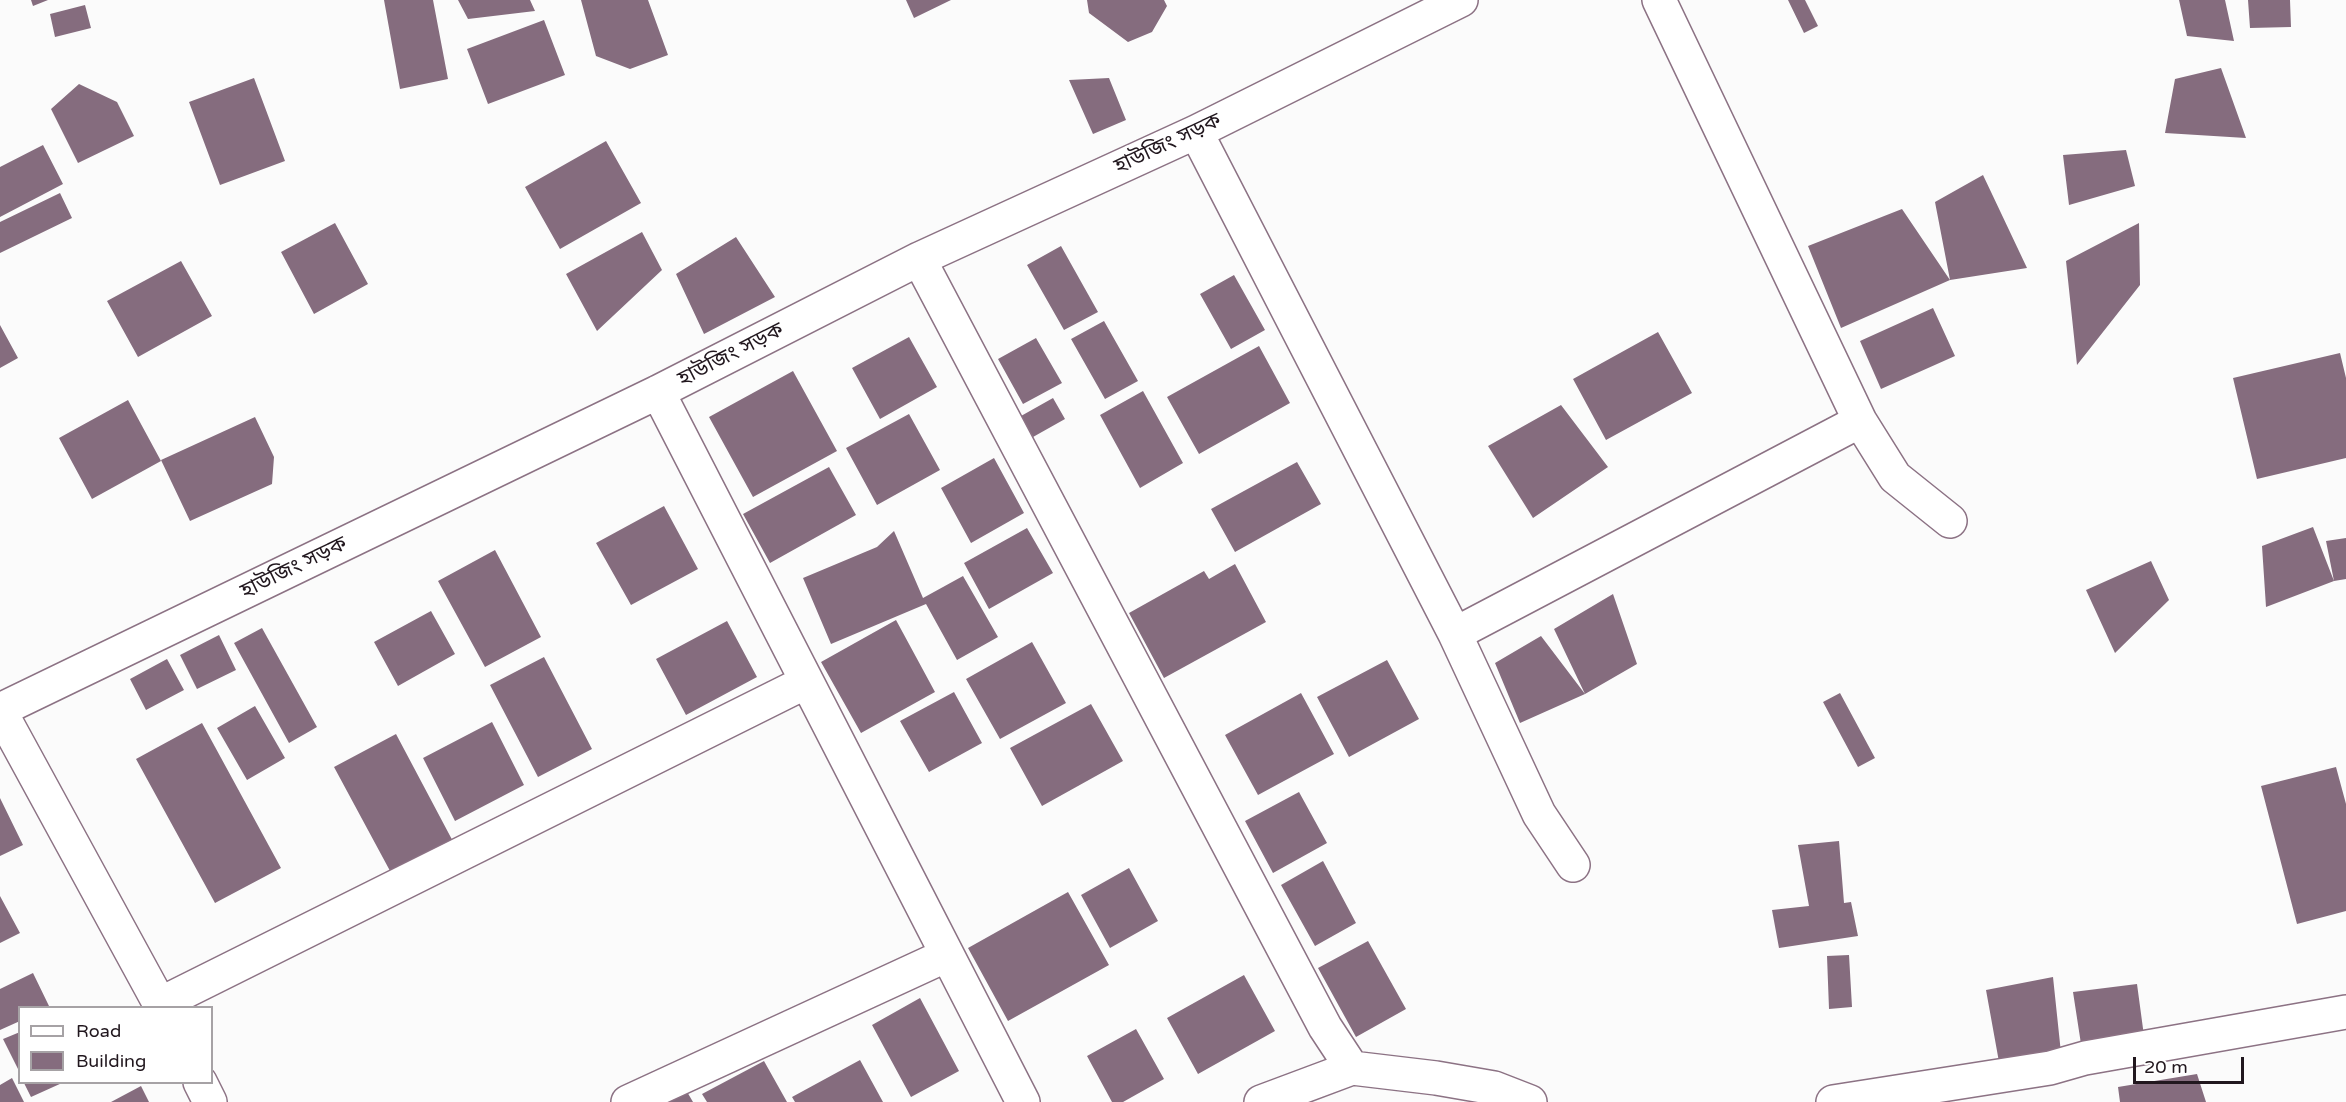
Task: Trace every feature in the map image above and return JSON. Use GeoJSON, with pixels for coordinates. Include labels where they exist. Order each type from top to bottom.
{"type":"FeatureCollection","features":[{"type":"Feature","properties":{"kind":"street","name":"হাউজিং সড়ক"},"geometry":{"type":"LineString","coordinates":[[0,710],[658,392],[919,259],[1196,132],[1461,0]]}},
{"type":"Feature","properties":{"kind":"street"},"geometry":{"type":"LineString","coordinates":[[1659,0],[1860,421],[1895,477],[1950,521]]}},
{"type":"Feature","properties":{"kind":"street"},"geometry":{"type":"LineString","coordinates":[[1196,132],[1455,634],[1539,814],[1574,865]]}},
{"type":"Feature","properties":{"kind":"street"},"geometry":{"type":"LineString","coordinates":[[919,259],[1325,1027],[1352,1068]]}},
{"type":"Feature","properties":{"kind":"street"},"geometry":{"type":"LineString","coordinates":[[658,392],[1023,1102]]}},
{"type":"Feature","properties":{"kind":"street"},"geometry":{"type":"LineString","coordinates":[[1455,634],[1860,421]]}},
{"type":"Feature","properties":{"kind":"street"},"geometry":{"type":"LineString","coordinates":[[0,710],[161,1006],[806,682]]}},
{"type":"Feature","properties":{"kind":"street"},"geometry":{"type":"LineString","coordinates":[[628,1102],[946,955]]}},
{"type":"Feature","properties":{"kind":"street"},"geometry":{"type":"LineString","coordinates":[[1833,1102],[2050,1068],[2085,1058],[2346,1012]]}},
{"type":"Feature","properties":{"kind":"street"},"geometry":{"type":"LineString","coordinates":[[1261,1102],[1352,1068],[1436,1078],[1494,1088],[1530,1102]]}},
{"type":"Feature","properties":{"kind":"street"},"geometry":{"type":"LineString","coordinates":[[201,1084],[210,1102]]}},
{"type":"Feature","properties":{"kind":"building"},"geometry":{"type":"Polygon","coordinates":[[[31,0],[48,0],[33,6],[31,0]]]}},
{"type":"Feature","properties":{"kind":"building"},"geometry":{"type":"Polygon","coordinates":[[[384,0],[433,0],[448,79],[400,89],[384,0]]]}},
{"type":"Feature","properties":{"kind":"building"},"geometry":{"type":"Polygon","coordinates":[[[458,0],[530,0],[535,11],[468,19],[458,0]]]}},
{"type":"Feature","properties":{"kind":"building"},"geometry":{"type":"Polygon","coordinates":[[[581,0],[648,0],[668,55],[630,69],[596,56],[581,0]]]}},
{"type":"Feature","properties":{"kind":"building"},"geometry":{"type":"Polygon","coordinates":[[[906,0],[951,0],[914,18],[906,0]]]}},
{"type":"Feature","properties":{"kind":"building"},"geometry":{"type":"Polygon","coordinates":[[[1087,0],[1164,0],[1167,6],[1152,32],[1128,42],[1089,13],[1087,0]]]}},
{"type":"Feature","properties":{"kind":"building"},"geometry":{"type":"Polygon","coordinates":[[[1788,0],[1805,0],[1818,26],[1804,33],[1788,0]]]}},
{"type":"Feature","properties":{"kind":"building"},"geometry":{"type":"Polygon","coordinates":[[[2179,0],[2225,0],[2234,41],[2187,36],[2179,0]]]}},
{"type":"Feature","properties":{"kind":"building"},"geometry":{"type":"Polygon","coordinates":[[[2248,0],[2290,0],[2291,27],[2250,28],[2248,0]]]}},
{"type":"Feature","properties":{"kind":"building"},"geometry":{"type":"Polygon","coordinates":[[[85,5],[91,28],[55,37],[50,14],[85,5]]]}},
{"type":"Feature","properties":{"kind":"building"},"geometry":{"type":"Polygon","coordinates":[[[544,20],[565,75],[488,104],[467,49],[544,20]]]}},
{"type":"Feature","properties":{"kind":"building"},"geometry":{"type":"Polygon","coordinates":[[[2221,68],[2246,138],[2165,133],[2175,79],[2221,68]]]}},
{"type":"Feature","properties":{"kind":"building"},"geometry":{"type":"Polygon","coordinates":[[[254,78],[285,161],[220,185],[189,102],[254,78]]]}},
{"type":"Feature","properties":{"kind":"building"},"geometry":{"type":"Polygon","coordinates":[[[1109,78],[1126,120],[1093,134],[1069,80],[1109,78]]]}},
{"type":"Feature","properties":{"kind":"building"},"geometry":{"type":"Polygon","coordinates":[[[79,84],[117,102],[134,136],[78,163],[51,109],[79,84]]]}},
{"type":"Feature","properties":{"kind":"building"},"geometry":{"type":"Polygon","coordinates":[[[606,141],[641,203],[560,249],[525,187],[606,141]]]}},
{"type":"Feature","properties":{"kind":"building"},"geometry":{"type":"Polygon","coordinates":[[[43,145],[63,184],[0,217],[0,167],[43,145]]]}},
{"type":"Feature","properties":{"kind":"building"},"geometry":{"type":"Polygon","coordinates":[[[2126,150],[2135,186],[2069,205],[2063,155],[2126,150]]]}},
{"type":"Feature","properties":{"kind":"building"},"geometry":{"type":"Polygon","coordinates":[[[1983,175],[2027,268],[1950,280],[1935,202],[1983,175]]]}},
{"type":"Feature","properties":{"kind":"building"},"geometry":{"type":"Polygon","coordinates":[[[60,193],[72,218],[0,253],[0,222],[60,193]]]}},
{"type":"Feature","properties":{"kind":"building"},"geometry":{"type":"Polygon","coordinates":[[[1902,209],[1950,280],[1841,328],[1808,246],[1902,209]]]}},
{"type":"Feature","properties":{"kind":"building"},"geometry":{"type":"Polygon","coordinates":[[[335,223],[368,284],[314,314],[281,252],[335,223]]]}},
{"type":"Feature","properties":{"kind":"building"},"geometry":{"type":"Polygon","coordinates":[[[2139,223],[2140,285],[2077,365],[2066,261],[2139,223]]]}},
{"type":"Feature","properties":{"kind":"building"},"geometry":{"type":"Polygon","coordinates":[[[642,232],[662,270],[597,331],[566,274],[642,232]]]}},
{"type":"Feature","properties":{"kind":"building"},"geometry":{"type":"Polygon","coordinates":[[[736,237],[775,297],[704,334],[676,274],[736,237]]]}},
{"type":"Feature","properties":{"kind":"building"},"geometry":{"type":"Polygon","coordinates":[[[1061,246],[1098,312],[1064,330],[1027,265],[1061,246]]]}},
{"type":"Feature","properties":{"kind":"building"},"geometry":{"type":"Polygon","coordinates":[[[181,261],[212,316],[138,357],[107,301],[181,261]]]}},
{"type":"Feature","properties":{"kind":"building"},"geometry":{"type":"Polygon","coordinates":[[[1234,275],[1265,330],[1231,349],[1200,294],[1234,275]]]}},
{"type":"Feature","properties":{"kind":"building"},"geometry":{"type":"Polygon","coordinates":[[[1933,308],[1955,356],[1881,389],[1860,341],[1933,308]]]}},
{"type":"Feature","properties":{"kind":"building"},"geometry":{"type":"Polygon","coordinates":[[[1104,321],[1138,381],[1105,399],[1071,339],[1104,321]]]}},
{"type":"Feature","properties":{"kind":"building"},"geometry":{"type":"Polygon","coordinates":[[[0,325],[18,358],[0,368],[0,325]]]}},
{"type":"Feature","properties":{"kind":"building"},"geometry":{"type":"Polygon","coordinates":[[[1658,332],[1692,393],[1606,440],[1573,379],[1658,332]]]}},
{"type":"Feature","properties":{"kind":"building"},"geometry":{"type":"Polygon","coordinates":[[[909,337],[937,387],[880,419],[852,368],[909,337]]]}},
{"type":"Feature","properties":{"kind":"building"},"geometry":{"type":"Polygon","coordinates":[[[1036,338],[1062,383],[1023,404],[998,359],[1036,338]]]}},
{"type":"Feature","properties":{"kind":"building"},"geometry":{"type":"Polygon","coordinates":[[[1259,346],[1290,403],[1199,454],[1167,397],[1259,346]]]}},
{"type":"Feature","properties":{"kind":"building"},"geometry":{"type":"Polygon","coordinates":[[[2340,353],[2346,378],[2346,458],[2257,479],[2233,378],[2340,353]]]}},
{"type":"Feature","properties":{"kind":"building"},"geometry":{"type":"Polygon","coordinates":[[[793,371],[837,451],[753,497],[709,417],[793,371]]]}},
{"type":"Feature","properties":{"kind":"building"},"geometry":{"type":"Polygon","coordinates":[[[1143,391],[1183,463],[1140,488],[1100,415],[1143,391]]]}},
{"type":"Feature","properties":{"kind":"building"},"geometry":{"type":"Polygon","coordinates":[[[1053,398],[1065,419],[1033,437],[1021,416],[1053,398]]]}},
{"type":"Feature","properties":{"kind":"building"},"geometry":{"type":"Polygon","coordinates":[[[128,400],[161,461],[92,499],[59,438],[128,400]]]}},
{"type":"Feature","properties":{"kind":"building"},"geometry":{"type":"Polygon","coordinates":[[[1561,405],[1608,467],[1533,518],[1488,446],[1561,405]]]}},
{"type":"Feature","properties":{"kind":"building"},"geometry":{"type":"Polygon","coordinates":[[[909,414],[940,470],[877,505],[846,448],[909,414]]]}},
{"type":"Feature","properties":{"kind":"building"},"geometry":{"type":"Polygon","coordinates":[[[255,417],[274,457],[272,484],[190,521],[161,460],[255,417]]]}},
{"type":"Feature","properties":{"kind":"building"},"geometry":{"type":"Polygon","coordinates":[[[994,458],[1024,513],[971,543],[941,488],[994,458]]]}},
{"type":"Feature","properties":{"kind":"building"},"geometry":{"type":"Polygon","coordinates":[[[1297,462],[1321,504],[1235,552],[1211,509],[1297,462]]]}},
{"type":"Feature","properties":{"kind":"building"},"geometry":{"type":"Polygon","coordinates":[[[829,467],[856,515],[770,563],[743,514],[829,467]]]}},
{"type":"Feature","properties":{"kind":"building"},"geometry":{"type":"Polygon","coordinates":[[[664,506],[698,569],[631,605],[596,543],[664,506]]]}},
{"type":"Feature","properties":{"kind":"building"},"geometry":{"type":"Polygon","coordinates":[[[2313,527],[2334,581],[2266,607],[2262,546],[2313,527]]]}},
{"type":"Feature","properties":{"kind":"building"},"geometry":{"type":"Polygon","coordinates":[[[1027,528],[1053,573],[989,609],[964,563],[1027,528]]]}},
{"type":"Feature","properties":{"kind":"building"},"geometry":{"type":"Polygon","coordinates":[[[894,531],[923,598],[963,576],[998,637],[957,660],[926,604],[831,644],[803,578],[877,547],[894,531]]]}},
{"type":"Feature","properties":{"kind":"building"},"geometry":{"type":"Polygon","coordinates":[[[2346,538],[2346,579],[2334,581],[2326,541],[2346,538]]]}},
{"type":"Feature","properties":{"kind":"building"},"geometry":{"type":"Polygon","coordinates":[[[495,550],[541,637],[485,667],[438,581],[495,550]]]}},
{"type":"Feature","properties":{"kind":"building"},"geometry":{"type":"Polygon","coordinates":[[[2151,561],[2169,600],[2115,653],[2086,590],[2151,561]]]}},
{"type":"Feature","properties":{"kind":"building"},"geometry":{"type":"Polygon","coordinates":[[[1235,564],[1266,622],[1164,678],[1129,613],[1204,571],[1209,579],[1235,564]]]}},
{"type":"Feature","properties":{"kind":"building"},"geometry":{"type":"Polygon","coordinates":[[[1613,594],[1637,664],[1585,694],[1554,629],[1613,594]]]}},
{"type":"Feature","properties":{"kind":"building"},"geometry":{"type":"Polygon","coordinates":[[[431,611],[455,654],[398,686],[374,642],[431,611]]]}},
{"type":"Feature","properties":{"kind":"building"},"geometry":{"type":"Polygon","coordinates":[[[896,620],[935,692],[861,733],[821,662],[896,620]]]}},
{"type":"Feature","properties":{"kind":"building"},"geometry":{"type":"Polygon","coordinates":[[[727,621],[757,677],[686,715],[656,659],[727,621]]]}},
{"type":"Feature","properties":{"kind":"building"},"geometry":{"type":"Polygon","coordinates":[[[262,628],[317,727],[289,743],[234,643],[262,628]]]}},
{"type":"Feature","properties":{"kind":"building"},"geometry":{"type":"Polygon","coordinates":[[[219,635],[236,670],[197,689],[180,655],[219,635]]]}},
{"type":"Feature","properties":{"kind":"building"},"geometry":{"type":"Polygon","coordinates":[[[1541,636],[1585,694],[1520,723],[1495,663],[1541,636]]]}},
{"type":"Feature","properties":{"kind":"building"},"geometry":{"type":"Polygon","coordinates":[[[1032,642],[1066,703],[1000,739],[966,679],[1032,642]]]}},
{"type":"Feature","properties":{"kind":"building"},"geometry":{"type":"Polygon","coordinates":[[[544,657],[592,749],[538,777],[490,685],[544,657]]]}},
{"type":"Feature","properties":{"kind":"building"},"geometry":{"type":"Polygon","coordinates":[[[167,659],[184,690],[146,710],[130,679],[167,659]]]}},
{"type":"Feature","properties":{"kind":"building"},"geometry":{"type":"Polygon","coordinates":[[[1387,660],[1419,719],[1349,757],[1317,697],[1387,660]]]}},
{"type":"Feature","properties":{"kind":"building"},"geometry":{"type":"Polygon","coordinates":[[[954,692],[982,743],[929,772],[900,721],[954,692]]]}},
{"type":"Feature","properties":{"kind":"building"},"geometry":{"type":"Polygon","coordinates":[[[1301,693],[1334,754],[1258,795],[1225,735],[1301,693]]]}},
{"type":"Feature","properties":{"kind":"building"},"geometry":{"type":"Polygon","coordinates":[[[1840,693],[1875,758],[1858,767],[1823,702],[1840,693]]]}},
{"type":"Feature","properties":{"kind":"building"},"geometry":{"type":"Polygon","coordinates":[[[1091,704],[1123,761],[1042,806],[1010,748],[1091,704]]]}},
{"type":"Feature","properties":{"kind":"building"},"geometry":{"type":"Polygon","coordinates":[[[255,706],[285,758],[247,780],[217,728],[255,706]]]}},
{"type":"Feature","properties":{"kind":"building"},"geometry":{"type":"Polygon","coordinates":[[[492,722],[524,785],[455,821],[423,758],[492,722]]]}},
{"type":"Feature","properties":{"kind":"building"},"geometry":{"type":"Polygon","coordinates":[[[202,723],[281,868],[215,903],[136,759],[202,723]]]}},
{"type":"Feature","properties":{"kind":"building"},"geometry":{"type":"Polygon","coordinates":[[[396,734],[457,849],[396,882],[334,767],[396,734]]]}},
{"type":"Feature","properties":{"kind":"building"},"geometry":{"type":"Polygon","coordinates":[[[2336,767],[2346,804],[2346,911],[2297,924],[2261,786],[2336,767]]]}},
{"type":"Feature","properties":{"kind":"building"},"geometry":{"type":"Polygon","coordinates":[[[1299,792],[1327,843],[1273,873],[1245,821],[1299,792]]]}},
{"type":"Feature","properties":{"kind":"building"},"geometry":{"type":"Polygon","coordinates":[[[0,798],[23,845],[0,856],[0,798]]]}},
{"type":"Feature","properties":{"kind":"building"},"geometry":{"type":"Polygon","coordinates":[[[1839,841],[1844,903],[1851,902],[1858,936],[1779,948],[1772,910],[1809,906],[1798,845],[1839,841]]]}},
{"type":"Feature","properties":{"kind":"building"},"geometry":{"type":"Polygon","coordinates":[[[1323,861],[1356,923],[1315,946],[1281,885],[1323,861]]]}},
{"type":"Feature","properties":{"kind":"building"},"geometry":{"type":"Polygon","coordinates":[[[1129,868],[1158,921],[1110,948],[1081,895],[1129,868]]]}},
{"type":"Feature","properties":{"kind":"building"},"geometry":{"type":"Polygon","coordinates":[[[1068,892],[1109,965],[1008,1021],[968,948],[1068,892]]]}},
{"type":"Feature","properties":{"kind":"building"},"geometry":{"type":"Polygon","coordinates":[[[0,896],[20,933],[0,943],[0,896]]]}},
{"type":"Feature","properties":{"kind":"building"},"geometry":{"type":"Polygon","coordinates":[[[1368,941],[1406,1009],[1356,1037],[1318,968],[1368,941]]]}},
{"type":"Feature","properties":{"kind":"building"},"geometry":{"type":"Polygon","coordinates":[[[1849,955],[1852,1007],[1829,1009],[1827,956],[1849,955]]]}},
{"type":"Feature","properties":{"kind":"building"},"geometry":{"type":"Polygon","coordinates":[[[33,973],[49,1006],[18,1006],[18,1022],[0,1030],[0,989],[33,973]]]}},
{"type":"Feature","properties":{"kind":"building"},"geometry":{"type":"Polygon","coordinates":[[[1244,975],[1275,1031],[1198,1074],[1167,1018],[1244,975]]]}},
{"type":"Feature","properties":{"kind":"building"},"geometry":{"type":"Polygon","coordinates":[[[2053,977],[2061,1053],[1999,1062],[1986,990],[2053,977]]]}},
{"type":"Feature","properties":{"kind":"building"},"geometry":{"type":"Polygon","coordinates":[[[2137,984],[2144,1036],[2081,1044],[2073,992],[2137,984]]]}},
{"type":"Feature","properties":{"kind":"building"},"geometry":{"type":"Polygon","coordinates":[[[920,998],[959,1071],[911,1097],[872,1025],[920,998]]]}},
{"type":"Feature","properties":{"kind":"building"},"geometry":{"type":"Polygon","coordinates":[[[1136,1029],[1164,1079],[1123,1102],[1112,1102],[1087,1056],[1136,1029]]]}},
{"type":"Feature","properties":{"kind":"building"},"geometry":{"type":"Polygon","coordinates":[[[18,1033],[18,1069],[3,1039],[18,1033]]]}},
{"type":"Feature","properties":{"kind":"building"},"geometry":{"type":"Polygon","coordinates":[[[860,1060],[883,1102],[795,1102],[792,1097],[860,1060]]]}},
{"type":"Feature","properties":{"kind":"building"},"geometry":{"type":"Polygon","coordinates":[[[764,1061],[787,1102],[707,1102],[702,1094],[764,1061]]]}},
{"type":"Feature","properties":{"kind":"building"},"geometry":{"type":"Polygon","coordinates":[[[2197,1074],[2206,1102],[2120,1102],[2118,1087],[2197,1074]]]}},
{"type":"Feature","properties":{"kind":"building"},"geometry":{"type":"Polygon","coordinates":[[[12,1078],[24,1102],[0,1102],[0,1085],[12,1078]]]}},
{"type":"Feature","properties":{"kind":"building"},"geometry":{"type":"Polygon","coordinates":[[[24,1084],[60,1084],[31,1097],[24,1084]]]}},
{"type":"Feature","properties":{"kind":"building"},"geometry":{"type":"Polygon","coordinates":[[[141,1086],[149,1102],[111,1102],[141,1086]]]}},
{"type":"Feature","properties":{"kind":"building"},"geometry":{"type":"Polygon","coordinates":[[[686,1090],[693,1102],[665,1102],[686,1090]]]}}]}
